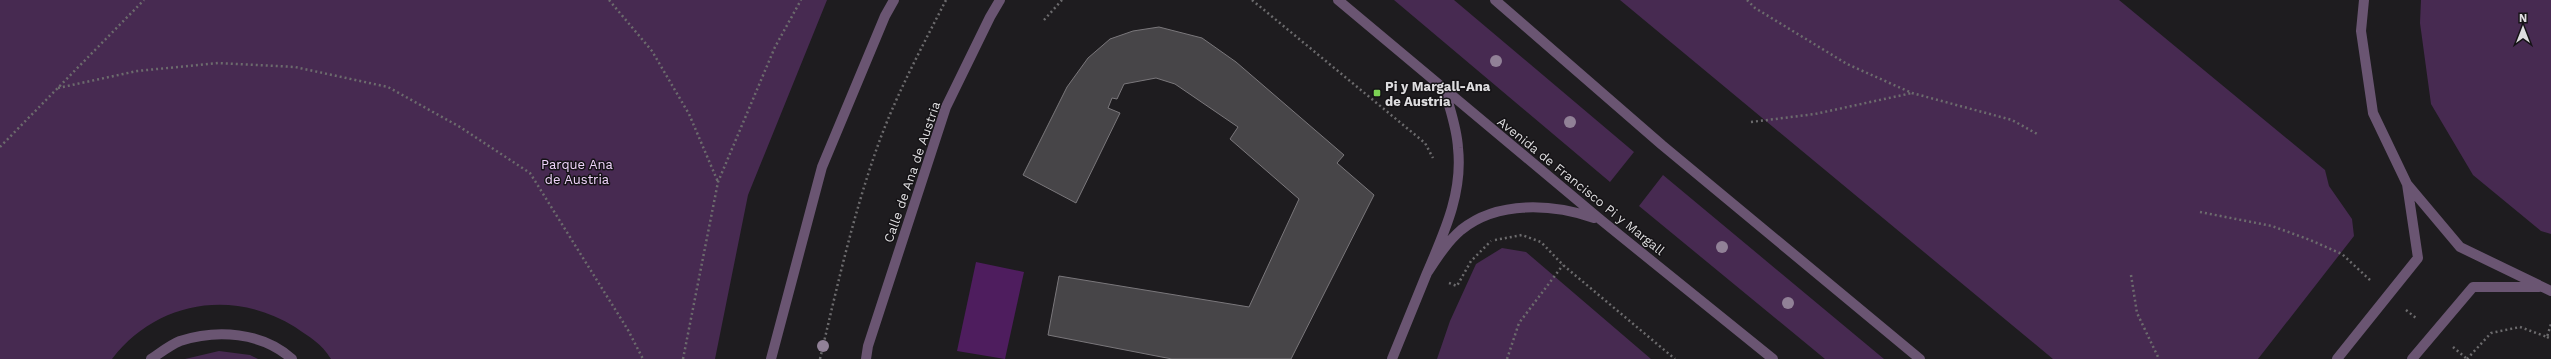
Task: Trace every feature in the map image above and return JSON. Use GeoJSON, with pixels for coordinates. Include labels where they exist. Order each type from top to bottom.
{"type":"FeatureCollection","features":[{"type":"Feature","properties":{"kind":"street"},"geometry":{"type":"LineString","coordinates":[[771,359],[822,167],[885,16],[894,0]]}},
{"type":"Feature","properties":{"kind":"street","name":"Calle de Ana de Austria"},"geometry":{"type":"LineString","coordinates":[[866,359],[868,346],[946,107],[990,17],[1000,0]]}},
{"type":"Feature","properties":{"kind":"street","name":"Avenida de Francisco Pi y Margall"},"geometry":{"type":"LineString","coordinates":[[1338,0],[1601,220],[1773,359]]}},
{"type":"Feature","properties":{"kind":"street"},"geometry":{"type":"LineString","coordinates":[[1495,0],[1662,145],[1920,359]]}},
{"type":"Feature","properties":{"kind":"street"},"geometry":{"type":"LineString","coordinates":[[2364,0],[2361,31],[2373,113],[2407,184],[2460,247],[2541,288],[2551,291]]}},
{"type":"Feature","properties":{"kind":"street"},"geometry":{"type":"LineString","coordinates":[[1392,359],[1448,222],[1458,188],[1458,147],[1445,91]]}},
{"type":"Feature","properties":{"kind":"street"},"geometry":{"type":"LineString","coordinates":[[2337,359],[2418,258],[2407,184]]}},
{"type":"Feature","properties":{"kind":"street"},"geometry":{"type":"LineString","coordinates":[[1427,274],[1452,239],[1462,230],[1474,222],[1495,213],[1522,208],[1548,207],[1570,210],[1601,220]]}},
{"type":"Feature","properties":{"kind":"street"},"geometry":{"type":"LineString","coordinates":[[2412,359],[2473,288],[2541,288]]}},
{"type":"Feature","properties":{"kind":"street"},"geometry":{"type":"LineString","coordinates":[[151,359],[178,342],[214,334],[249,336],[283,350],[292,359]]}},
{"type":"Feature","properties":{"kind":"path"},"geometry":{"type":"LineString","coordinates":[[0,147],[144,0]]}},
{"type":"Feature","properties":{"kind":"path"},"geometry":{"type":"LineString","coordinates":[[609,0],[652,51],[689,114],[718,182]]}},
{"type":"Feature","properties":{"kind":"path"},"geometry":{"type":"LineString","coordinates":[[683,359],[718,182],[775,47],[801,0]]}},
{"type":"Feature","properties":{"kind":"path"},"geometry":{"type":"LineString","coordinates":[[820,359],[843,256],[878,144],[915,62],[946,0]]}},
{"type":"Feature","properties":{"kind":"path"},"geometry":{"type":"LineString","coordinates":[[1044,20],[1062,0]]}},
{"type":"Feature","properties":{"kind":"path"},"geometry":{"type":"LineString","coordinates":[[1747,0],[1755,8],[1847,64],[1912,93],[2012,120],[2039,135]]}},
{"type":"Feature","properties":{"kind":"path"},"geometry":{"type":"LineString","coordinates":[[58,88],[137,71],[218,63],[295,67],[388,87],[460,127],[530,173],[628,330],[642,359]]}},
{"type":"Feature","properties":{"kind":"path"},"geometry":{"type":"LineString","coordinates":[[1751,122],[1815,114],[1912,93]]}},
{"type":"Feature","properties":{"kind":"path"},"geometry":{"type":"LineString","coordinates":[[2200,212],[2272,226],[2342,254],[2387,296],[2467,359],[2491,333],[2520,327],[2551,339]]}},
{"type":"Feature","properties":{"kind":"path"},"geometry":{"type":"LineString","coordinates":[[1507,359],[1519,323],[1563,265]]}},
{"type":"Feature","properties":{"kind":"path"},"geometry":{"type":"LineString","coordinates":[[2131,275],[2137,313],[2159,359]]}},
{"type":"Feature","properties":{"kind":"path"},"geometry":{"type":"LineString","coordinates":[[2547,337],[2551,324]]}},
{"type":"Feature","properties":{"kind":"green space","name":"Parque Ana de Austria"},"geometry":{"type":"Polygon","coordinates":[[[0,0],[827,0],[748,195],[715,359],[331,359],[311,338],[295,327],[271,315],[246,307],[221,305],[197,307],[173,313],[150,324],[130,339],[112,359],[0,359],[0,0]]]}},
{"type":"Feature","properties":{"kind":"green space"},"geometry":{"type":"Polygon","coordinates":[[[1394,0],[1454,0],[1634,152],[1610,182],[1394,0]]]}},
{"type":"Feature","properties":{"kind":"green space"},"geometry":{"type":"Polygon","coordinates":[[[1620,0],[2119,0],[2325,170],[2329,186],[2352,219],[2354,236],[2258,359],[2053,359],[1620,0]]]}},
{"type":"Feature","properties":{"kind":"green space"},"geometry":{"type":"Polygon","coordinates":[[[2421,0],[2551,0],[2551,234],[2541,231],[2473,175],[2431,104],[2420,23],[2421,0]]]}},
{"type":"Feature","properties":{"kind":"green space"},"geometry":{"type":"Polygon","coordinates":[[[1663,175],[1884,359],[1825,359],[1639,206],[1663,175]]]}},
{"type":"Feature","properties":{"kind":"green space"},"geometry":{"type":"Polygon","coordinates":[[[1502,248],[1526,252],[1651,359],[1437,359],[1450,321],[1476,264],[1502,248]]]}},
{"type":"Feature","properties":{"kind":"green space"},"geometry":{"type":"Polygon","coordinates":[[[219,351],[250,355],[258,359],[185,359],[219,351]]]}},
{"type":"Feature","properties":{"kind":"shaded area"},"geometry":{"type":"Polygon","coordinates":[[[976,262],[1024,272],[1005,359],[957,351],[976,262]]]}},
{"type":"Feature","properties":{"kind":"building"},"geometry":{"type":"Polygon","coordinates":[[[1159,27],[1202,38],[1236,62],[1344,155],[1337,163],[1374,195],[1291,359],[1172,359],[1048,335],[1059,276],[1249,307],[1299,199],[1230,139],[1238,127],[1175,84],[1156,78],[1124,84],[1117,99],[1112,98],[1108,108],[1120,113],[1076,203],[1023,175],[1067,87],[1088,58],[1110,39],[1133,31],[1159,27]]]}},
{"type":"Feature","properties":{"kind":"place","name":"Pi y Margall-Ana de Austria"},"geometry":{"type":"Point","coordinates":[1377,93]}}]}
